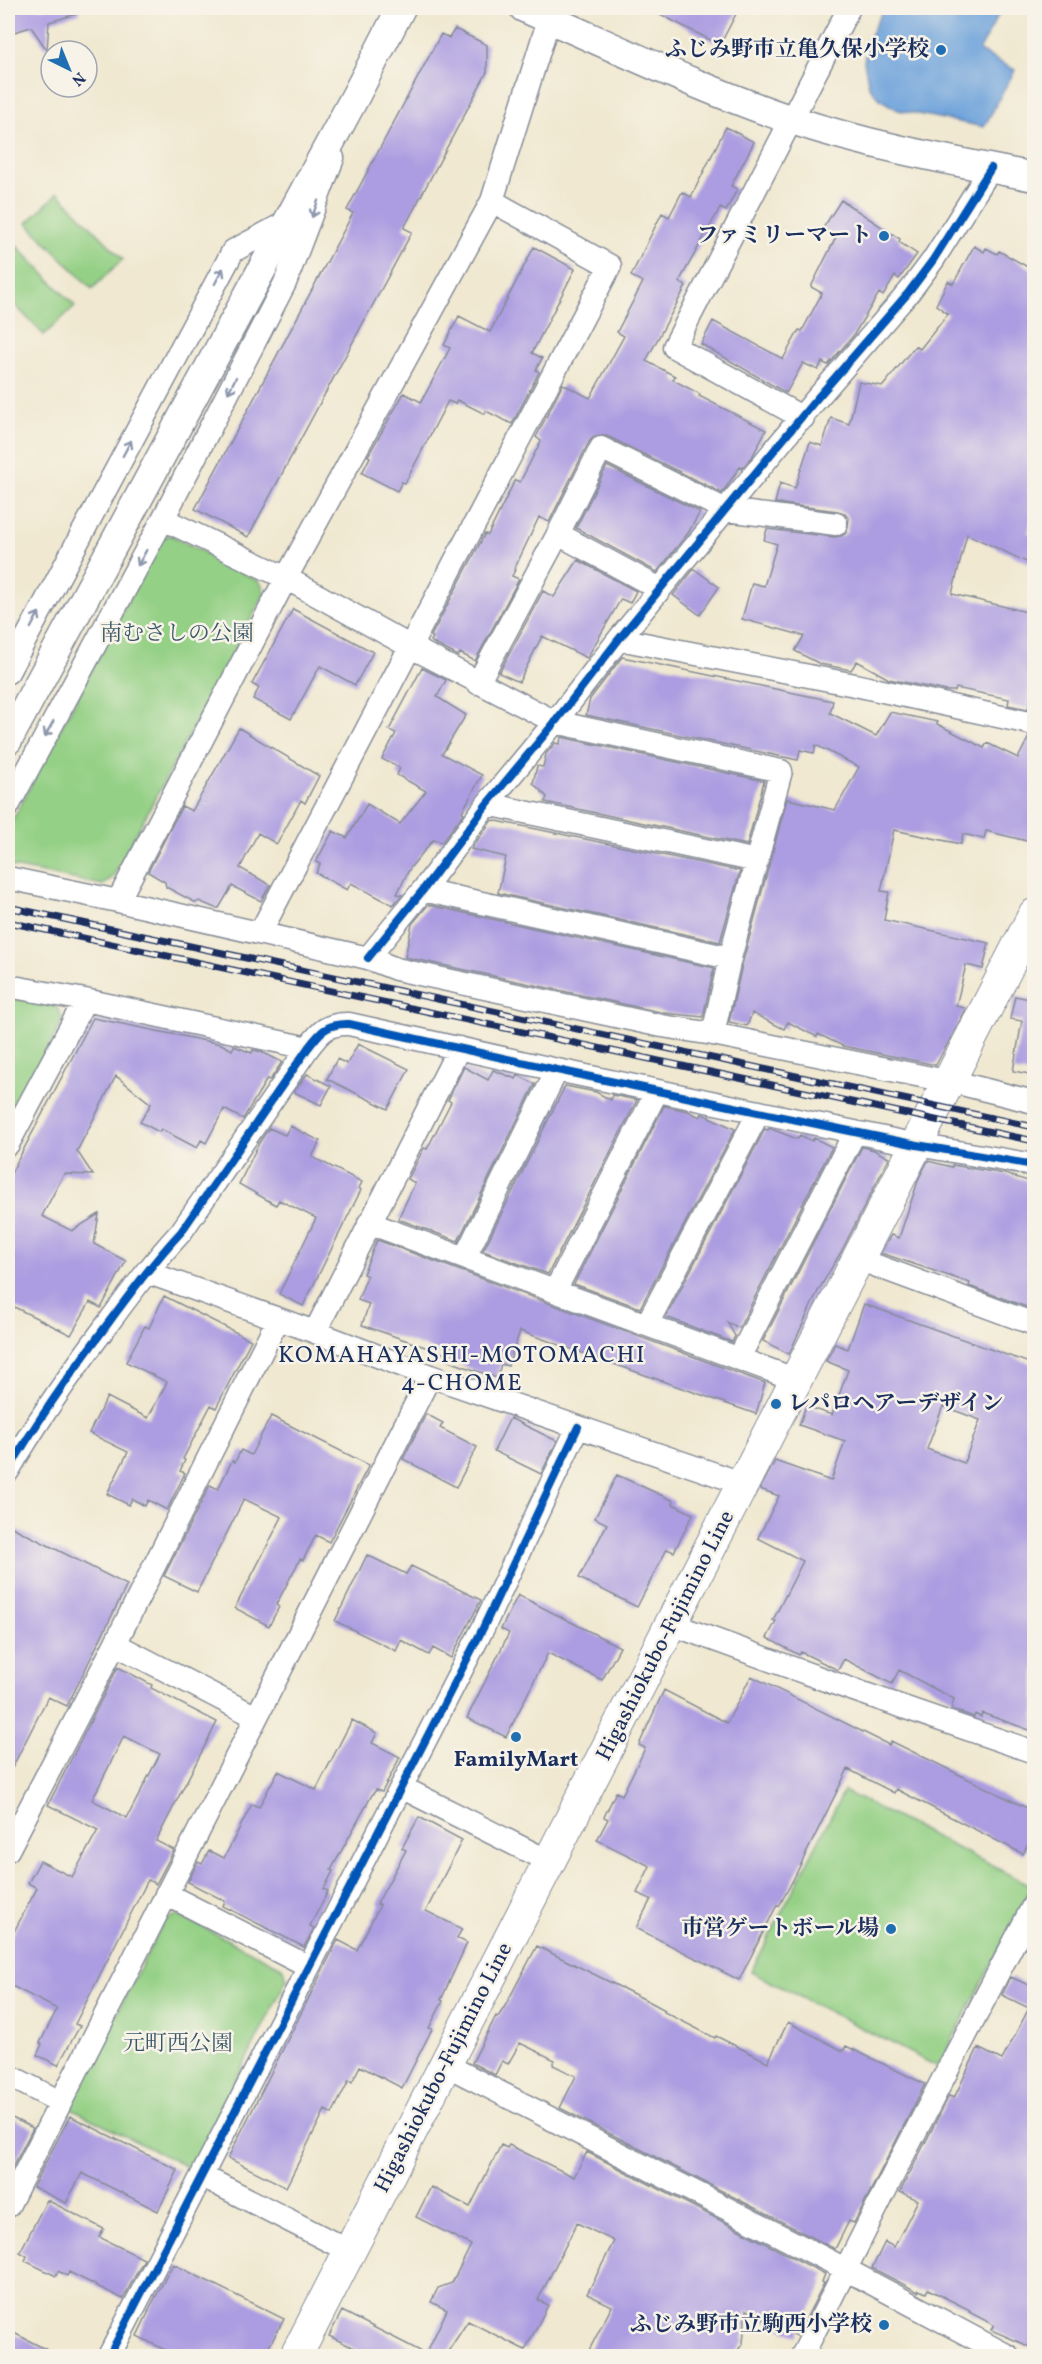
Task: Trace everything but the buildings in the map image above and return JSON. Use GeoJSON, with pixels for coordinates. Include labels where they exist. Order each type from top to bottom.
{"type":"FeatureCollection","features":[{"type":"Feature","properties":{"kind":"main road","name":"Higashiokubo-Fujimino Line"},"geometry":{"type":"LineString","coordinates":[[296,2356],[1035,915]]}},
{"type":"Feature","properties":{"kind":"street"},"geometry":{"type":"LineString","coordinates":[[8,740],[401,8]]}},
{"type":"Feature","properties":{"kind":"street"},"geometry":{"type":"LineString","coordinates":[[803,418],[674,347],[849,8]]}},
{"type":"Feature","properties":{"kind":"street"},"geometry":{"type":"LineString","coordinates":[[118,901],[286,578],[492,201],[536,13],[680,76],[791,119],[842,135],[1035,177]]}},
{"type":"Feature","properties":{"kind":"street"},"geometry":{"type":"LineString","coordinates":[[8,806],[163,519],[285,283],[356,95]]}},
{"type":"Feature","properties":{"kind":"street"},"geometry":{"type":"LineString","coordinates":[[368,958],[619,639],[803,418],[813,403],[909,292],[933,260],[991,168]]}},
{"type":"Feature","properties":{"kind":"street"},"geometry":{"type":"LineString","coordinates":[[260,933],[610,266],[492,201]]}},
{"type":"Feature","properties":{"kind":"street"},"geometry":{"type":"LineString","coordinates":[[8,672],[233,251],[287,222]]}},
{"type":"Feature","properties":{"kind":"street"},"geometry":{"type":"LineString","coordinates":[[478,683],[601,448],[726,510],[836,524]]}},
{"type":"Feature","properties":{"kind":"street"},"geometry":{"type":"LineString","coordinates":[[163,519],[286,578],[478,683],[555,722],[781,771],[730,958],[713,1034]]}},
{"type":"Feature","properties":{"kind":"street"},"geometry":{"type":"LineString","coordinates":[[558,534],[660,589]]}},
{"type":"Feature","properties":{"kind":"street"},"geometry":{"type":"LineString","coordinates":[[619,639],[855,685],[1035,724]]}},
{"type":"Feature","properties":{"kind":"street"},"geometry":{"type":"LineString","coordinates":[[487,804],[757,861]]}},
{"type":"Feature","properties":{"kind":"street"},"geometry":{"type":"LineString","coordinates":[[8,878],[368,958],[396,969],[662,1026],[713,1034],[949,1082],[1035,1102]]}},
{"type":"Feature","properties":{"kind":"street"},"geometry":{"type":"LineString","coordinates":[[423,890],[730,958]]}},
{"type":"Feature","properties":{"kind":"street"},"geometry":{"type":"LineString","coordinates":[[8,986],[85,1000],[308,1048]]}},
{"type":"Feature","properties":{"kind":"street"},"geometry":{"type":"LineString","coordinates":[[8,1144],[85,1000]]}},
{"type":"Feature","properties":{"kind":"street"},"geometry":{"type":"LineString","coordinates":[[8,1471],[44,1410],[147,1272],[181,1232],[308,1048],[322,1030],[330,1025],[338,1023],[916,1145],[1035,1166]]}},
{"type":"Feature","properties":{"kind":"street"},"geometry":{"type":"LineString","coordinates":[[315,1332],[459,1048]]}},
{"type":"Feature","properties":{"kind":"street"},"geometry":{"type":"LineString","coordinates":[[465,1257],[556,1070]]}},
{"type":"Feature","properties":{"kind":"street"},"geometry":{"type":"LineString","coordinates":[[555,1291],[657,1091]]}},
{"type":"Feature","properties":{"kind":"street"},"geometry":{"type":"LineString","coordinates":[[647,1324],[759,1112]]}},
{"type":"Feature","properties":{"kind":"street"},"geometry":{"type":"LineString","coordinates":[[739,1358],[855,1132]]}},
{"type":"Feature","properties":{"kind":"street"},"geometry":{"type":"LineString","coordinates":[[369,1223],[796,1380]]}},
{"type":"Feature","properties":{"kind":"street"},"geometry":{"type":"LineString","coordinates":[[858,1259],[1035,1324]]}},
{"type":"Feature","properties":{"kind":"street"},"geometry":{"type":"LineString","coordinates":[[147,1272],[430,1376],[744,1484]]}},
{"type":"Feature","properties":{"kind":"street"},"geometry":{"type":"LineString","coordinates":[[10,1840],[115,1644],[278,1319]]}},
{"type":"Feature","properties":{"kind":"street"},"geometry":{"type":"LineString","coordinates":[[8,2206],[430,1376]]}},
{"type":"Feature","properties":{"kind":"street"},"geometry":{"type":"LineString","coordinates":[[109,2356],[483,1628],[578,1427]]}},
{"type":"Feature","properties":{"kind":"street"},"geometry":{"type":"LineString","coordinates":[[671,1624],[1035,1752]]}},
{"type":"Feature","properties":{"kind":"street"},"geometry":{"type":"LineString","coordinates":[[115,1644],[256,1717]]}},
{"type":"Feature","properties":{"kind":"street"},"geometry":{"type":"LineString","coordinates":[[401,1787],[550,1862]]}},
{"type":"Feature","properties":{"kind":"street"},"geometry":{"type":"LineString","coordinates":[[166,1894],[309,1967]]}},
{"type":"Feature","properties":{"kind":"street"},"geometry":{"type":"LineString","coordinates":[[802,2356],[1035,1904]]}},
{"type":"Feature","properties":{"kind":"street"},"geometry":{"type":"LineString","coordinates":[[446,2065],[847,2270],[1008,2356]]}},
{"type":"Feature","properties":{"kind":"street"},"geometry":{"type":"LineString","coordinates":[[8,2075],[60,2102]]}},
{"type":"Feature","properties":{"kind":"street"},"geometry":{"type":"LineString","coordinates":[[202,2176],[351,2252]]}},
{"type":"Feature","properties":{"kind":"green space"},"geometry":{"type":"Polygon","coordinates":[[[58,193],[123,259],[92,289],[27,223],[58,193]]]}},
{"type":"Feature","properties":{"kind":"green space"},"geometry":{"type":"Polygon","coordinates":[[[10,239],[75,306],[44,335],[8,298],[8,242],[10,239]]]}},
{"type":"Feature","properties":{"kind":"green space","name":"南むさしの公園"},"geometry":{"type":"Polygon","coordinates":[[[171,535],[260,582],[265,593],[113,877],[103,885],[8,866],[8,829],[161,538],[171,535]]]}},
{"type":"Feature","properties":{"kind":"green space"},"geometry":{"type":"Polygon","coordinates":[[[8,997],[56,1006],[63,1020],[8,1124],[8,997]]]}},
{"type":"Feature","properties":{"kind":"green space","name":"市営ゲートボール場"},"geometry":{"type":"Polygon","coordinates":[[[844,1791],[1032,1886],[938,2067],[751,1972],[844,1791]]]}},
{"type":"Feature","properties":{"kind":"green space","name":"元町西公園"},"geometry":{"type":"Polygon","coordinates":[[[178,1915],[282,1967],[287,1979],[191,2169],[69,2108],[164,1921],[178,1915]]]}},
{"type":"Feature","properties":{"kind":"water","name":"ふじみ野市立亀久保小学校"},"geometry":{"type":"Polygon","coordinates":[[[884,8],[1002,8],[979,51],[1015,70],[984,127],[898,110],[881,100],[869,87],[864,62],[867,41],[884,8]]]}},
{"type":"Feature","properties":{"kind":"railway"},"geometry":{"type":"LineString","coordinates":[[8,907],[1034,1127]]}},
{"type":"Feature","properties":{"kind":"railway"},"geometry":{"type":"LineString","coordinates":[[8,922],[1034,1141]]}},
{"type":"Feature","properties":{"kind":"cycle path"},"geometry":{"type":"LineString","coordinates":[[368,958],[619,639],[813,403],[909,292],[933,260],[991,168]]}},
{"type":"Feature","properties":{"kind":"cycle path"},"geometry":{"type":"LineString","coordinates":[[8,1471],[69,1377],[135,1287],[181,1232],[308,1048],[320,1033],[335,1025],[349,1024],[917,1145],[1034,1165]]}},
{"type":"Feature","properties":{"kind":"cycle path"},"geometry":{"type":"LineString","coordinates":[[109,2356],[483,1628],[578,1427]]}},
{"type":"Feature","properties":{"kind":"place","name":"ふじみ野市立亀久保小学校"},"geometry":{"type":"Point","coordinates":[941,50]}},
{"type":"Feature","properties":{"kind":"place","name":"ファミリーマート"},"geometry":{"type":"Point","coordinates":[884,236]}},
{"type":"Feature","properties":{"kind":"place","name":"レパロヘアーデザイン"},"geometry":{"type":"Point","coordinates":[776,1404]}},
{"type":"Feature","properties":{"kind":"place","name":"FamilyMart"},"geometry":{"type":"Point","coordinates":[516,1737]}},
{"type":"Feature","properties":{"kind":"place","name":"市営ゲートボール場"},"geometry":{"type":"Point","coordinates":[891,1929]}},
{"type":"Feature","properties":{"kind":"place","name":"ふじみ野市立駒西小学校"},"geometry":{"type":"Point","coordinates":[884,2325]}},
{"type":"Feature","properties":{"kind":"district","name":"KOMAHAYASHI-MOTOMACHI 4-CHOME"},"geometry":{"type":"Point","coordinates":[462,1370]}}]}
